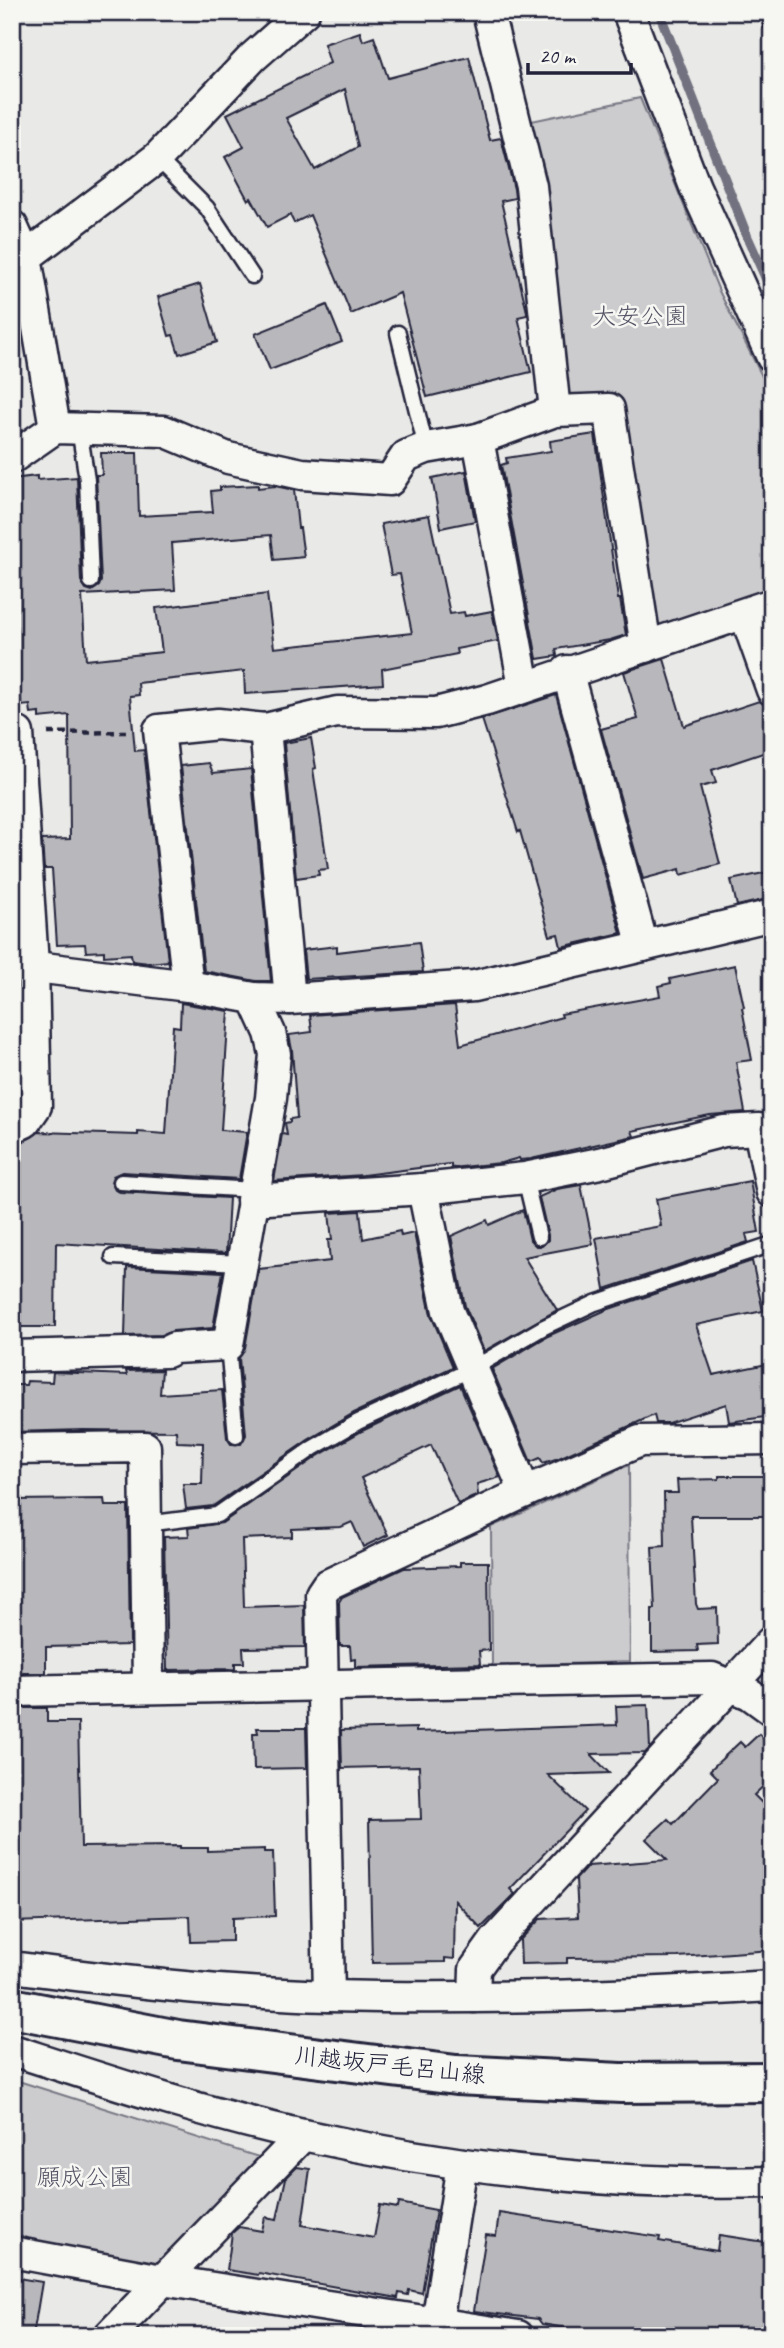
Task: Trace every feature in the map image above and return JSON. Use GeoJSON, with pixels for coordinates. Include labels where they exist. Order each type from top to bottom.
{"type":"FeatureCollection","features":[{"type":"Feature","properties":{"kind":"main road","name":"川越坂戸毛呂山線"},"geometry":{"type":"LineString","coordinates":[[12,2008],[178,2040],[456,2075],[621,2083],[772,2082]]}},
{"type":"Feature","properties":{"kind":"street"},"geometry":{"type":"LineString","coordinates":[[26,257],[157,158],[253,57],[304,12]]}},
{"type":"Feature","properties":{"kind":"street"},"geometry":{"type":"LineString","coordinates":[[488,12],[531,186],[555,411]]}},
{"type":"Feature","properties":{"kind":"street"},"geometry":{"type":"LineString","coordinates":[[628,12],[695,187],[772,357]]}},
{"type":"Feature","properties":{"kind":"street"},"geometry":{"type":"LineString","coordinates":[[12,226],[26,257],[67,428]]}},
{"type":"Feature","properties":{"kind":"street"},"geometry":{"type":"LineString","coordinates":[[12,458],[67,428],[164,431],[228,458],[302,474],[390,480],[406,456],[426,447],[478,439],[555,411],[609,409],[646,647]]}},
{"type":"Feature","properties":{"kind":"street"},"geometry":{"type":"LineString","coordinates":[[478,439],[524,686]]}},
{"type":"Feature","properties":{"kind":"street"},"geometry":{"type":"LineString","coordinates":[[188,986],[159,730],[218,724],[265,729],[337,712],[436,713],[487,700],[758,609],[772,690]]}},
{"type":"Feature","properties":{"kind":"street"},"geometry":{"type":"LineString","coordinates":[[567,671],[643,946]]}},
{"type":"Feature","properties":{"kind":"street"},"geometry":{"type":"LineString","coordinates":[[265,729],[290,999]]}},
{"type":"Feature","properties":{"kind":"street"},"geometry":{"type":"LineString","coordinates":[[12,1128],[25,1122],[36,1106],[22,965],[18,733]]}},
{"type":"Feature","properties":{"kind":"street"},"geometry":{"type":"LineString","coordinates":[[22,965],[188,986],[254,998],[290,999],[474,986],[772,915]]}},
{"type":"Feature","properties":{"kind":"street"},"geometry":{"type":"LineString","coordinates":[[12,1356],[166,1352],[174,1348],[228,1345],[271,1098],[275,1055],[270,1033],[254,998]]}},
{"type":"Feature","properties":{"kind":"street"},"geometry":{"type":"LineString","coordinates":[[253,1195],[423,1189],[525,1178],[600,1163],[724,1131],[759,1129],[772,1192]]}},
{"type":"Feature","properties":{"kind":"street"},"geometry":{"type":"LineString","coordinates":[[423,1189],[448,1311],[525,1492]]}},
{"type":"Feature","properties":{"kind":"street"},"geometry":{"type":"LineString","coordinates":[[329,1996],[321,1594],[327,1585],[640,1441],[772,1439]]}},
{"type":"Feature","properties":{"kind":"street"},"geometry":{"type":"LineString","coordinates":[[12,1449],[145,1447],[148,1687]]}},
{"type":"Feature","properties":{"kind":"street"},"geometry":{"type":"LineString","coordinates":[[474,1997],[475,1969],[495,1941],[772,1642]]}},
{"type":"Feature","properties":{"kind":"street"},"geometry":{"type":"LineString","coordinates":[[12,1691],[712,1678],[732,1685],[772,1710]]}},
{"type":"Feature","properties":{"kind":"street"},"geometry":{"type":"LineString","coordinates":[[12,1967],[136,1983],[329,1996],[474,1997],[772,1986]]}},
{"type":"Feature","properties":{"kind":"street"},"geometry":{"type":"LineString","coordinates":[[12,2050],[182,2104],[303,2135],[461,2164],[620,2180],[772,2182]]}},
{"type":"Feature","properties":{"kind":"street"},"geometry":{"type":"LineString","coordinates":[[109,2336],[303,2135]]}},
{"type":"Feature","properties":{"kind":"street"},"geometry":{"type":"LineString","coordinates":[[436,2329],[461,2164]]}},
{"type":"Feature","properties":{"kind":"street"},"geometry":{"type":"LineString","coordinates":[[12,2252],[436,2329],[518,2336]]}},
{"type":"Feature","properties":{"kind":"lane"},"geometry":{"type":"LineString","coordinates":[[157,158],[206,208],[252,276]]}},
{"type":"Feature","properties":{"kind":"lane"},"geometry":{"type":"LineString","coordinates":[[398,333],[426,447]]}},
{"type":"Feature","properties":{"kind":"lane"},"geometry":{"type":"LineString","coordinates":[[67,428],[87,480],[92,581]]}},
{"type":"Feature","properties":{"kind":"lane"},"geometry":{"type":"LineString","coordinates":[[525,1178],[539,1237]]}},
{"type":"Feature","properties":{"kind":"lane"},"geometry":{"type":"LineString","coordinates":[[121,1182],[253,1195]]}},
{"type":"Feature","properties":{"kind":"lane"},"geometry":{"type":"LineString","coordinates":[[146,1524],[217,1514],[313,1448],[358,1422],[472,1369],[544,1326],[595,1303],[772,1244]]}},
{"type":"Feature","properties":{"kind":"lane"},"geometry":{"type":"LineString","coordinates":[[113,1257],[242,1263]]}},
{"type":"Feature","properties":{"kind":"lane"},"geometry":{"type":"LineString","coordinates":[[228,1345],[236,1436]]}},
{"type":"Feature","properties":{"kind":"path"},"geometry":{"type":"LineString","coordinates":[[758,12],[772,42]]}},
{"type":"Feature","properties":{"kind":"path"},"geometry":{"type":"LineString","coordinates":[[18,733],[90,734],[159,730]]}},
{"type":"Feature","properties":{"kind":"green space","name":"大安公園"},"geometry":{"type":"Polygon","coordinates":[[[640,98],[719,291],[772,396],[772,590],[664,627],[651,621],[619,400],[568,398],[527,122],[640,98]]]}},
{"type":"Feature","properties":{"kind":"green space"},"geometry":{"type":"Polygon","coordinates":[[[629,1465],[630,1662],[492,1666],[491,1527],[629,1465]]]}},
{"type":"Feature","properties":{"kind":"green space","name":"願成公園"},"geometry":{"type":"Polygon","coordinates":[[[12,2079],[265,2159],[174,2255],[156,2263],[12,2236],[12,2079]]]}},
{"type":"Feature","properties":{"kind":"building"},"geometry":{"type":"Polygon","coordinates":[[[360,32],[363,41],[374,37],[388,78],[469,57],[490,140],[501,138],[514,189],[515,198],[501,201],[527,312],[527,315],[518,317],[531,372],[427,397],[400,293],[351,314],[310,215],[294,223],[290,215],[267,227],[251,198],[248,200],[225,157],[244,147],[227,114],[330,63],[324,44],[360,32]],[[345,89],[286,118],[315,170],[358,147],[345,89]]]}},
{"type":"Feature","properties":{"kind":"building"},"geometry":{"type":"Polygon","coordinates":[[[200,284],[217,342],[179,354],[173,335],[169,336],[158,297],[200,284]]]}},
{"type":"Feature","properties":{"kind":"building"},"geometry":{"type":"Polygon","coordinates":[[[327,305],[342,342],[270,370],[255,334],[327,305]]]}},
{"type":"Feature","properties":{"kind":"building"},"geometry":{"type":"Polygon","coordinates":[[[595,434],[618,599],[626,635],[556,649],[557,656],[537,659],[501,465],[507,463],[506,458],[551,451],[550,441],[595,434]]]}},
{"type":"Feature","properties":{"kind":"building"},"geometry":{"type":"Polygon","coordinates":[[[101,453],[137,453],[139,516],[213,512],[211,491],[220,490],[220,487],[258,485],[258,488],[275,486],[294,490],[304,557],[274,560],[271,535],[172,543],[175,590],[82,595],[86,660],[162,652],[156,608],[267,594],[274,648],[412,633],[400,574],[391,575],[381,524],[429,515],[450,614],[464,612],[465,616],[492,611],[498,641],[456,649],[457,654],[382,669],[383,684],[245,694],[244,671],[138,683],[139,695],[130,696],[135,751],[144,750],[168,961],[132,961],[131,954],[104,956],[104,951],[86,952],[85,944],[57,945],[52,869],[44,869],[42,840],[70,839],[69,715],[39,718],[39,713],[31,714],[30,705],[21,706],[12,589],[12,479],[37,476],[37,480],[77,477],[81,581],[86,589],[92,591],[101,581],[96,475],[102,475],[101,453]]]}},
{"type":"Feature","properties":{"kind":"building"},"geometry":{"type":"Polygon","coordinates":[[[466,471],[475,521],[441,528],[432,478],[466,471]]]}},
{"type":"Feature","properties":{"kind":"building"},"geometry":{"type":"Polygon","coordinates":[[[664,659],[684,726],[759,701],[772,707],[772,750],[712,770],[716,783],[700,787],[720,864],[681,875],[680,869],[643,879],[601,729],[638,719],[624,672],[664,659]]]}},
{"type":"Feature","properties":{"kind":"building"},"geometry":{"type":"Polygon","coordinates":[[[556,695],[621,933],[561,947],[558,934],[550,936],[520,831],[518,832],[482,719],[556,695]]]}},
{"type":"Feature","properties":{"kind":"building"},"geometry":{"type":"Polygon","coordinates":[[[311,738],[328,869],[318,870],[319,875],[296,878],[284,743],[311,738]]]}},
{"type":"Feature","properties":{"kind":"building"},"geometry":{"type":"Polygon","coordinates":[[[209,763],[213,773],[251,769],[271,981],[256,981],[204,971],[181,766],[209,763]]]}},
{"type":"Feature","properties":{"kind":"building"},"geometry":{"type":"Polygon","coordinates":[[[768,872],[772,898],[737,906],[731,880],[768,872]]]}},
{"type":"Feature","properties":{"kind":"building"},"geometry":{"type":"Polygon","coordinates":[[[419,942],[423,972],[306,979],[303,950],[337,946],[337,952],[419,942]]]}},
{"type":"Feature","properties":{"kind":"building"},"geometry":{"type":"Polygon","coordinates":[[[735,965],[752,1060],[736,1062],[745,1112],[710,1115],[632,1131],[634,1136],[531,1159],[519,1158],[501,1163],[451,1168],[451,1164],[363,1175],[274,1181],[282,1134],[287,1135],[285,1123],[297,1118],[289,1035],[312,1032],[310,1015],[455,1005],[460,1045],[562,1017],[561,1014],[660,996],[658,986],[671,983],[670,979],[735,965]]]}},
{"type":"Feature","properties":{"kind":"building"},"geometry":{"type":"Polygon","coordinates":[[[181,1003],[229,1011],[221,1130],[247,1132],[239,1179],[122,1172],[113,1176],[111,1182],[115,1190],[120,1192],[229,1198],[226,1253],[56,1243],[55,1327],[12,1327],[14,1193],[19,1193],[19,1144],[39,1132],[166,1134],[173,1026],[180,1027],[181,1003]]]}},
{"type":"Feature","properties":{"kind":"building"},"geometry":{"type":"Polygon","coordinates":[[[750,1181],[759,1232],[746,1234],[748,1242],[605,1289],[596,1238],[661,1226],[656,1199],[750,1181]]]}},
{"type":"Feature","properties":{"kind":"building"},"geometry":{"type":"Polygon","coordinates":[[[581,1185],[593,1244],[524,1257],[557,1310],[484,1351],[465,1306],[451,1236],[487,1220],[489,1225],[523,1210],[530,1240],[536,1246],[542,1246],[548,1240],[548,1235],[539,1197],[557,1189],[581,1185]]]}},
{"type":"Feature","properties":{"kind":"building"},"geometry":{"type":"Polygon","coordinates":[[[360,1211],[363,1239],[400,1231],[401,1236],[414,1233],[431,1315],[453,1367],[354,1413],[308,1440],[213,1506],[186,1509],[183,1484],[202,1484],[203,1443],[177,1442],[176,1431],[12,1432],[13,1385],[26,1385],[27,1381],[52,1382],[53,1372],[127,1375],[126,1371],[162,1370],[160,1394],[222,1390],[227,1438],[231,1444],[241,1444],[246,1435],[239,1358],[245,1348],[259,1269],[330,1261],[328,1240],[332,1240],[329,1213],[360,1211]]]}},
{"type":"Feature","properties":{"kind":"building"},"geometry":{"type":"Polygon","coordinates":[[[752,1261],[763,1311],[696,1325],[713,1375],[772,1363],[772,1416],[729,1422],[726,1404],[668,1423],[656,1423],[654,1415],[559,1458],[543,1463],[540,1458],[531,1462],[492,1369],[548,1336],[606,1310],[752,1261]]]}},
{"type":"Feature","properties":{"kind":"building"},"geometry":{"type":"Polygon","coordinates":[[[127,1267],[223,1272],[213,1328],[173,1331],[162,1335],[125,1336],[127,1267]]]}},
{"type":"Feature","properties":{"kind":"building"},"geometry":{"type":"Polygon","coordinates":[[[460,1385],[500,1477],[477,1484],[478,1495],[458,1504],[431,1445],[361,1478],[388,1535],[363,1547],[352,1522],[341,1527],[292,1529],[292,1537],[242,1539],[244,1607],[304,1605],[305,1647],[243,1648],[244,1663],[235,1663],[235,1669],[167,1670],[164,1537],[189,1536],[188,1528],[222,1523],[318,1456],[362,1431],[460,1385]]]}},
{"type":"Feature","properties":{"kind":"building"},"geometry":{"type":"Polygon","coordinates":[[[719,1476],[772,1476],[772,1516],[691,1516],[696,1604],[698,1609],[717,1608],[718,1644],[697,1645],[698,1651],[652,1652],[652,1609],[655,1609],[652,1547],[665,1546],[664,1493],[678,1493],[677,1480],[719,1479],[719,1476]]]}},
{"type":"Feature","properties":{"kind":"building"},"geometry":{"type":"Polygon","coordinates":[[[104,1499],[105,1506],[128,1506],[130,1645],[46,1647],[46,1673],[12,1673],[12,1500],[104,1499]]]}},
{"type":"Feature","properties":{"kind":"building"},"geometry":{"type":"Polygon","coordinates":[[[460,1562],[488,1562],[489,1650],[479,1651],[480,1664],[355,1667],[355,1659],[351,1660],[350,1646],[340,1646],[339,1602],[342,1597],[404,1568],[460,1566],[460,1562]]]}},
{"type":"Feature","properties":{"kind":"building"},"geometry":{"type":"Polygon","coordinates":[[[648,1705],[650,1748],[645,1753],[591,1754],[609,1773],[548,1775],[585,1811],[510,1889],[515,1894],[481,1928],[455,1901],[454,1959],[445,1958],[445,1962],[372,1963],[369,1820],[421,1819],[419,1766],[342,1768],[341,1730],[416,1728],[416,1732],[617,1725],[616,1706],[648,1705]]]}},
{"type":"Feature","properties":{"kind":"building"},"geometry":{"type":"Polygon","coordinates":[[[12,1708],[47,1708],[47,1722],[78,1722],[81,1847],[180,1846],[208,1848],[208,1851],[264,1849],[264,1852],[273,1852],[275,1916],[232,1918],[232,1941],[191,1942],[190,1916],[12,1922],[12,1708]]]}},
{"type":"Feature","properties":{"kind":"building"},"geometry":{"type":"Polygon","coordinates":[[[257,1728],[306,1728],[307,1768],[254,1769],[253,1733],[258,1733],[257,1728]]]}},
{"type":"Feature","properties":{"kind":"building"},"geometry":{"type":"Polygon","coordinates":[[[759,1734],[772,1748],[772,1778],[754,1795],[772,1813],[772,1950],[678,1957],[567,1958],[567,1963],[521,1964],[520,1940],[540,1919],[578,1917],[576,1879],[588,1866],[667,1860],[646,1839],[668,1819],[673,1824],[718,1778],[710,1770],[740,1742],[745,1747],[759,1734]]]}},
{"type":"Feature","properties":{"kind":"building"},"geometry":{"type":"Polygon","coordinates":[[[297,2167],[310,2169],[302,2225],[374,2238],[380,2205],[398,2208],[399,2203],[436,2210],[422,2293],[409,2290],[408,2295],[399,2293],[398,2298],[259,2273],[227,2270],[232,2233],[239,2227],[262,2231],[265,2217],[277,2219],[286,2178],[297,2167]]]}},
{"type":"Feature","properties":{"kind":"building"},"geometry":{"type":"Polygon","coordinates":[[[499,2213],[660,2237],[659,2241],[717,2251],[719,2235],[772,2243],[772,2336],[613,2336],[542,2324],[538,2319],[474,2311],[486,2235],[496,2236],[499,2213]]]}},
{"type":"Feature","properties":{"kind":"building"},"geometry":{"type":"Polygon","coordinates":[[[12,2277],[42,2282],[33,2336],[12,2336],[12,2277]]]}},
{"type":"Feature","properties":{"kind":"waterway"},"geometry":{"type":"LineString","coordinates":[[659,12],[747,236],[772,292]]}}]}
